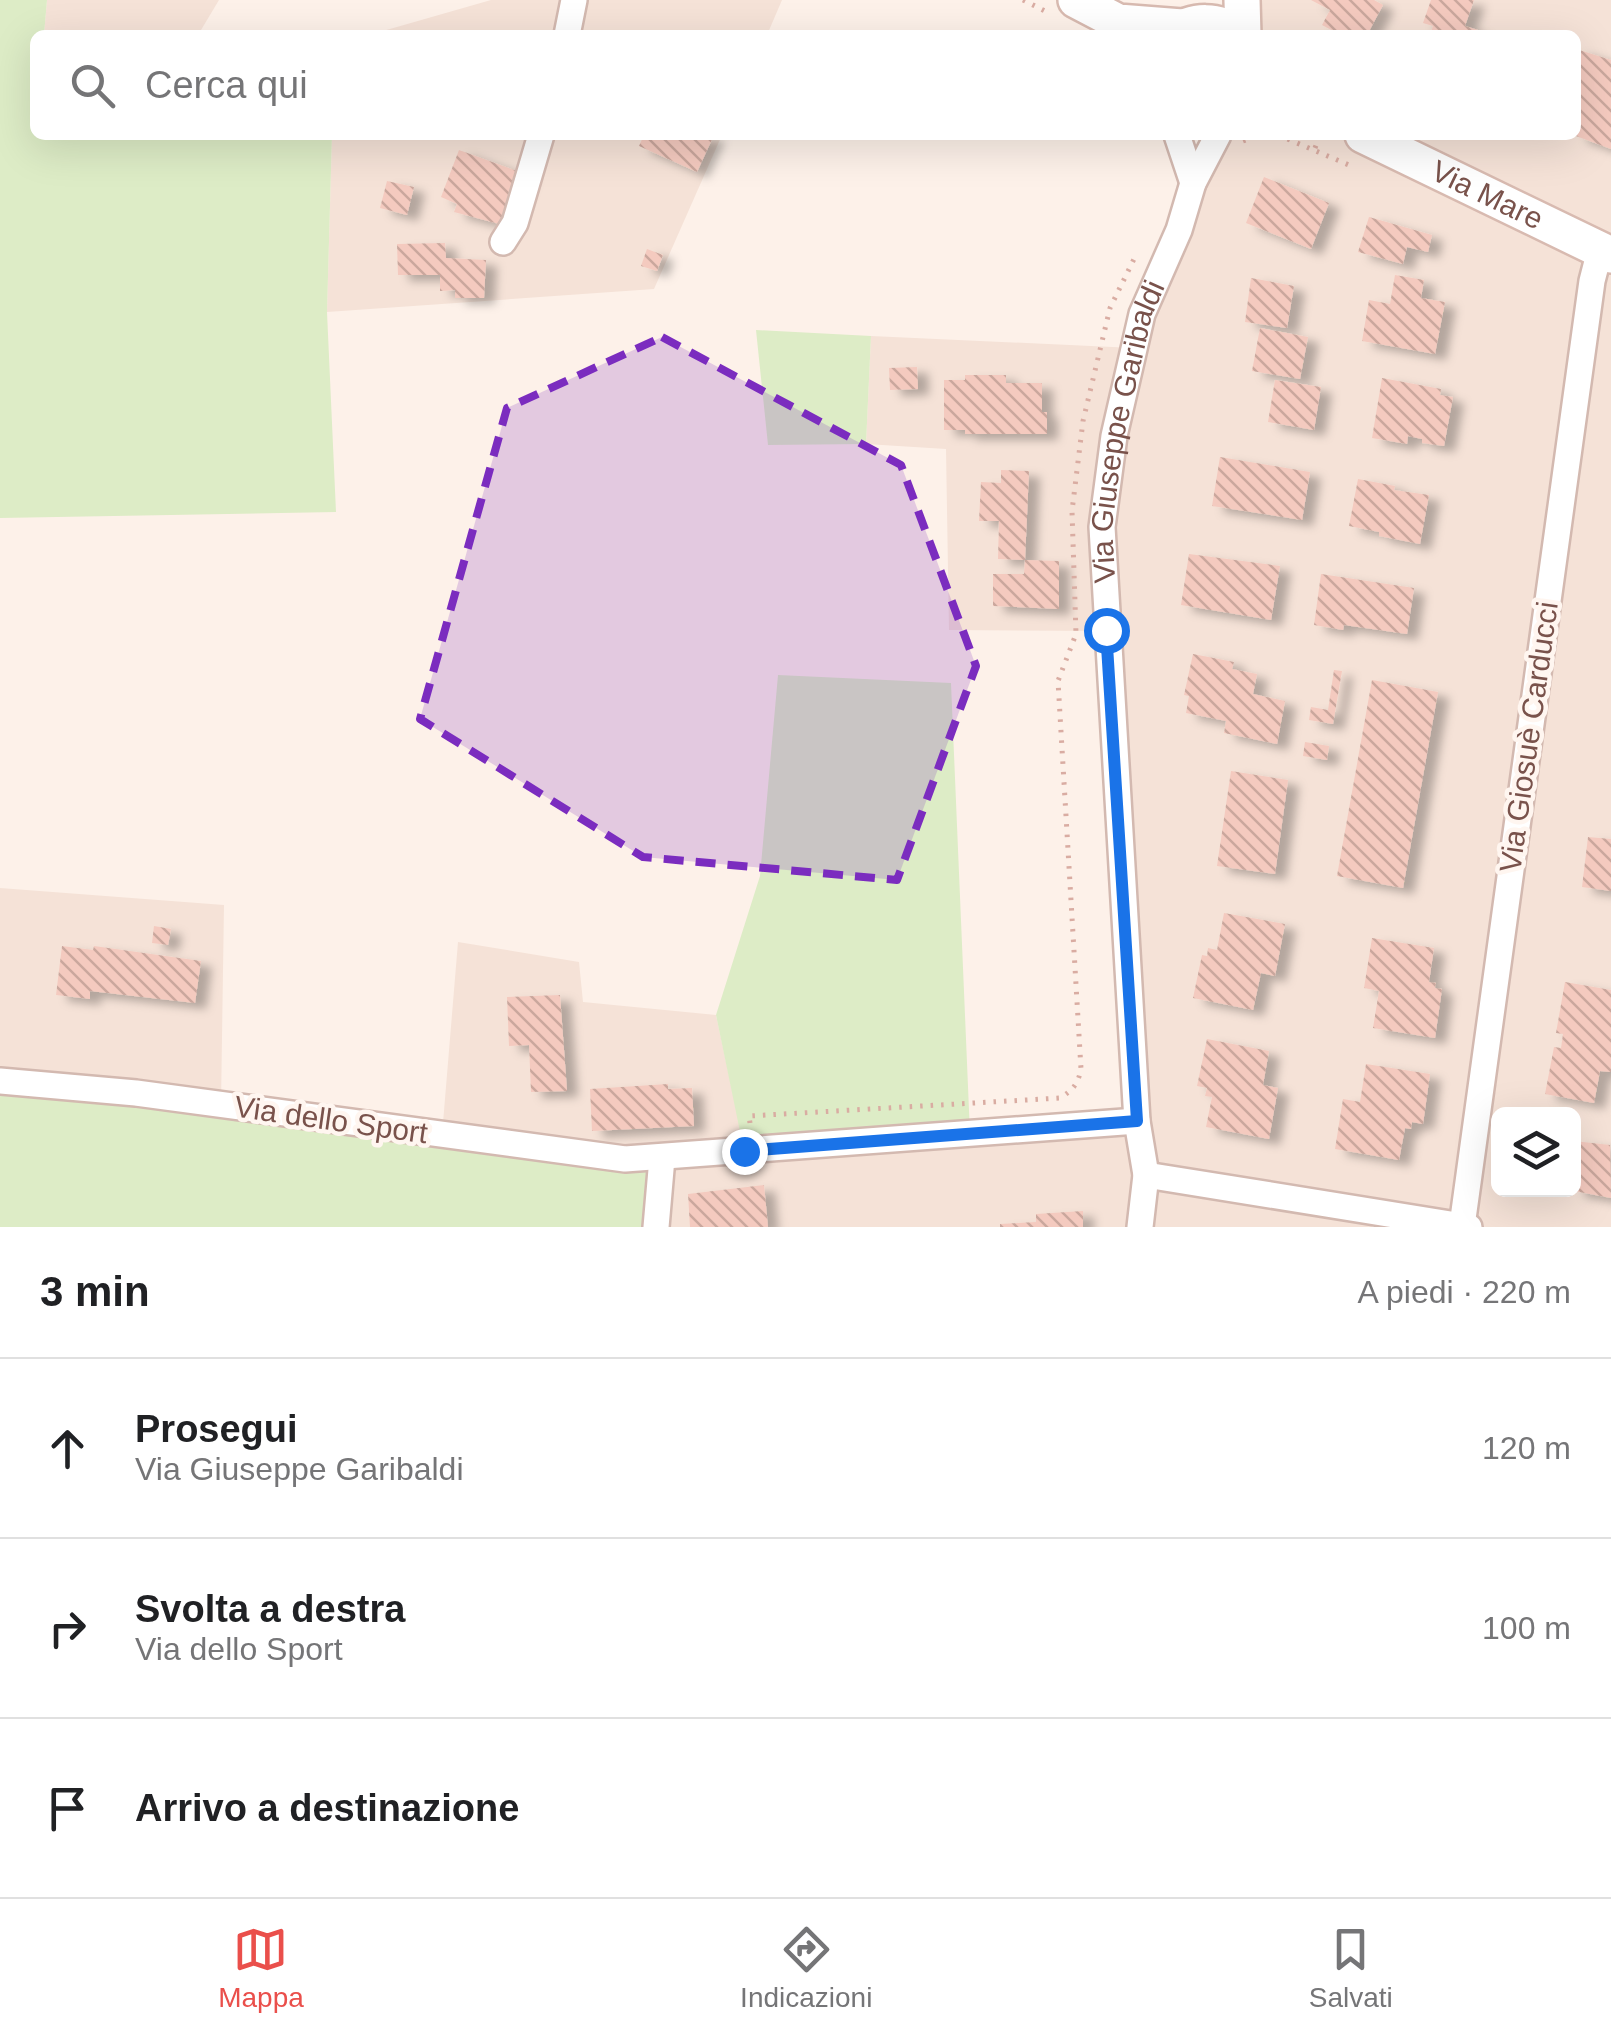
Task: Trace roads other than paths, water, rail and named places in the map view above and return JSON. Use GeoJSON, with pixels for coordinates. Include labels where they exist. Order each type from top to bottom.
{"type":"FeatureCollection","features":[{"type":"Feature","properties":{"kind":"main road"},"geometry":{"type":"LineString","coordinates":[[1076,0],[1122,29],[1192,21],[1215,22],[1232,30]]}},
{"type":"Feature","properties":{"kind":"main road"},"geometry":{"type":"LineString","coordinates":[[1242,0],[1242,30]]}},
{"type":"Feature","properties":{"kind":"main road","name":"Via Mare"},"geometry":{"type":"LineString","coordinates":[[1373,140],[1606,252]]}},
{"type":"Feature","properties":{"kind":"street"},"geometry":{"type":"LineString","coordinates":[[567,30],[574,0]]}},
{"type":"Feature","properties":{"kind":"street"},"geometry":{"type":"LineString","coordinates":[[504,242],[515,223],[540,140]]}},
{"type":"Feature","properties":{"kind":"street"},"geometry":{"type":"LineString","coordinates":[[1179,140],[1193,183]]}},
{"type":"Feature","properties":{"kind":"street","name":"Via Giuseppe Garibaldi"},"geometry":{"type":"LineString","coordinates":[[1140,1227],[1146,1175],[1137,1121],[1102,527],[1114,436],[1142,314],[1179,230],[1193,183],[1215,140]]}},
{"type":"Feature","properties":{"kind":"street","name":"Via Giosuè Carducci"},"geometry":{"type":"LineString","coordinates":[[1466,1226],[1592,282],[1606,252]]}},
{"type":"Feature","properties":{"kind":"street","name":"Via dello Sport"},"geometry":{"type":"LineString","coordinates":[[0,1081],[221,1104],[590,1157],[662,1158],[1137,1121]]}},
{"type":"Feature","properties":{"kind":"street"},"geometry":{"type":"LineString","coordinates":[[656,1227],[662,1158]]}},
{"type":"Feature","properties":{"kind":"street"},"geometry":{"type":"LineString","coordinates":[[1146,1175],[1466,1226]]}}]}
